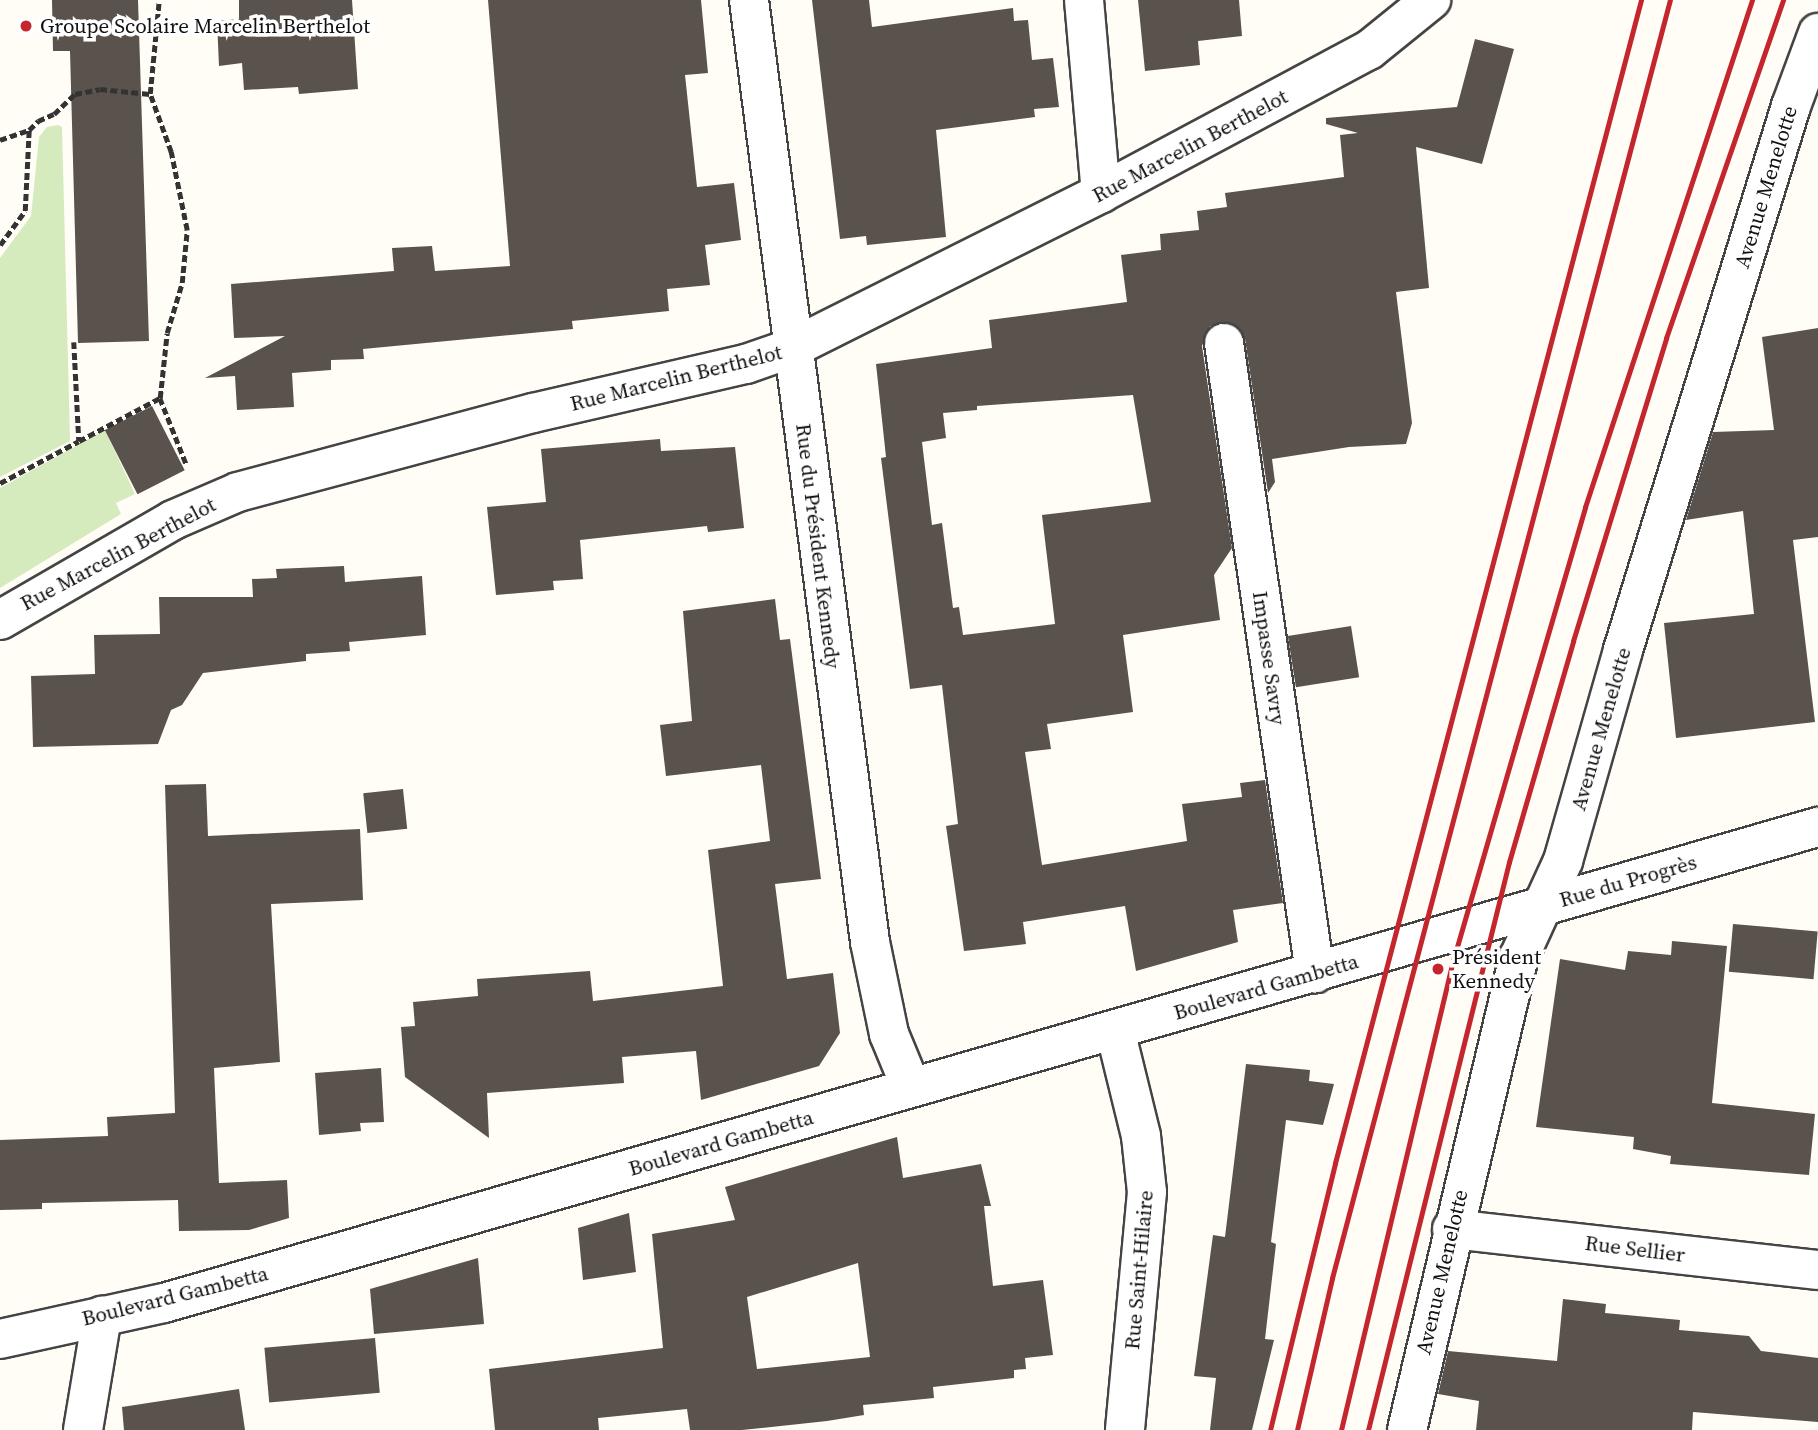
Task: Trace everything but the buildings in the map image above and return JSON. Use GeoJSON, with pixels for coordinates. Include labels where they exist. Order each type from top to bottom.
{"type":"FeatureCollection","features":[{"type":"Feature","properties":{"kind":"street","name":"Rue du Président Kennedy"},"geometry":{"type":"LineString","coordinates":[[749,0],[870,942],[889,1034],[911,1087]]}},
{"type":"Feature","properties":{"kind":"street"},"geometry":{"type":"LineString","coordinates":[[1084,0],[1101,194]]}},
{"type":"Feature","properties":{"kind":"street","name":"Rue Marcelin Berthelot"},"geometry":{"type":"LineString","coordinates":[[0,620],[173,520],[238,492],[533,413],[746,364],[792,348],[1101,194],[1369,50],[1430,0]]}},
{"type":"Feature","properties":{"kind":"street","name":"Avenue Menelotte"},"geometry":{"type":"LineString","coordinates":[[1407,1430],[1452,1229],[1519,957],[1563,861],[1631,624],[1791,106],[1818,33]]}},
{"type":"Feature","properties":{"kind":"street","name":"Impasse Savry"},"geometry":{"type":"LineString","coordinates":[[1224,343],[1315,974]]}},
{"type":"Feature","properties":{"kind":"street","name":"Rue du Progrès"},"geometry":{"type":"LineString","coordinates":[[1439,939],[1542,906],[1818,827]]}},
{"type":"Feature","properties":{"kind":"street","name":"Boulevard Gambetta"},"geometry":{"type":"LineString","coordinates":[[0,1339],[164,1303],[911,1087],[1439,939]]}},
{"type":"Feature","properties":{"kind":"street","name":"Rue Saint-Hilaire"},"geometry":{"type":"LineString","coordinates":[[1115,1030],[1141,1136],[1147,1192],[1125,1430]]}},
{"type":"Feature","properties":{"kind":"street","name":"Rue Sellier"},"geometry":{"type":"LineString","coordinates":[[1452,1229],[1818,1270]]}},
{"type":"Feature","properties":{"kind":"street"},"geometry":{"type":"LineString","coordinates":[[83,1430],[102,1316]]}},
{"type":"Feature","properties":{"kind":"path"},"geometry":{"type":"LineString","coordinates":[[159,0],[150,94],[172,152],[187,229],[182,283],[165,345],[160,398],[190,473]]}},
{"type":"Feature","properties":{"kind":"path"},"geometry":{"type":"LineString","coordinates":[[0,139],[29,130],[75,94],[100,89],[150,94]]}},
{"type":"Feature","properties":{"kind":"path"},"geometry":{"type":"LineString","coordinates":[[0,245],[25,211],[29,130]]}},
{"type":"Feature","properties":{"kind":"path"},"geometry":{"type":"LineString","coordinates":[[74,342],[79,442]]}},
{"type":"Feature","properties":{"kind":"path"},"geometry":{"type":"LineString","coordinates":[[0,483],[160,398]]}},
{"type":"Feature","properties":{"kind":"green space"},"geometry":{"type":"Polygon","coordinates":[[[47,127],[62,127],[70,441],[0,477],[0,258],[31,216],[39,137],[47,127]]]}},
{"type":"Feature","properties":{"kind":"green space"},"geometry":{"type":"Polygon","coordinates":[[[105,430],[135,494],[116,503],[121,514],[0,588],[0,488],[105,430]]]}},
{"type":"Feature","properties":{"kind":"railway"},"geometry":{"type":"LineString","coordinates":[[1270,1430],[1335,1163],[1641,0]]}},
{"type":"Feature","properties":{"kind":"railway"},"geometry":{"type":"LineString","coordinates":[[1297,1430],[1332,1278],[1670,0]]}},
{"type":"Feature","properties":{"kind":"railway"},"geometry":{"type":"LineString","coordinates":[[1341,1430],[1454,957],[1585,507],[1752,0]]}},
{"type":"Feature","properties":{"kind":"railway"},"geometry":{"type":"LineString","coordinates":[[1368,1430],[1509,862],[1573,641],[1666,338],[1783,0]]}},
{"type":"Feature","properties":{"kind":"place","name":"Groupe Scolaire Marcelin Berthelot"},"geometry":{"type":"Point","coordinates":[26,26]}},
{"type":"Feature","properties":{"kind":"place","name":"Président Kennedy"},"geometry":{"type":"Point","coordinates":[1438,969]}}]}
